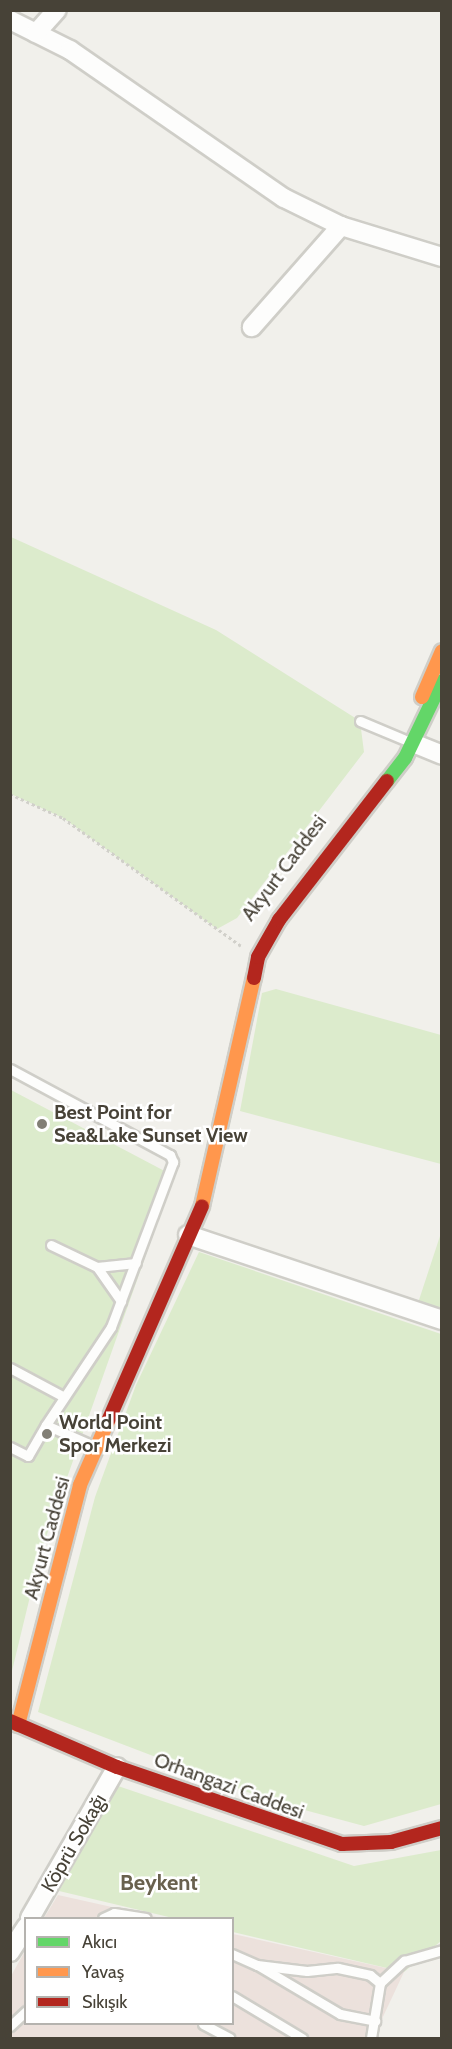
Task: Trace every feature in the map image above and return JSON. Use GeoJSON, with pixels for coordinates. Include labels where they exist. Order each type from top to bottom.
{"type":"FeatureCollection","features":[{"type":"Feature","properties":{"kind":"street"},"geometry":{"type":"LineString","coordinates":[[36,33],[57,10]]}},
{"type":"Feature","properties":{"kind":"street"},"geometry":{"type":"LineString","coordinates":[[10,20],[36,33],[168,114],[284,198],[340,226],[441,257]]}},
{"type":"Feature","properties":{"kind":"street"},"geometry":{"type":"LineString","coordinates":[[252,327],[340,226]]}},
{"type":"Feature","properties":{"kind":"street","name":"Akyurt Caddesi"},"geometry":{"type":"LineString","coordinates":[[188,1235],[186,1223],[225,1079],[249,953],[284,895],[408,741],[441,651]]}},
{"type":"Feature","properties":{"kind":"street","name":"Akyurt Caddesi"},"geometry":{"type":"LineString","coordinates":[[14,1723],[80,1485],[188,1235],[198,1222],[222,1144],[258,957],[279,920],[408,741],[441,681]]}},
{"type":"Feature","properties":{"kind":"street"},"geometry":{"type":"LineString","coordinates":[[408,741],[441,755]]}},
{"type":"Feature","properties":{"kind":"street"},"geometry":{"type":"LineString","coordinates":[[188,1235],[441,1320]]}},
{"type":"Feature","properties":{"kind":"street","name":"Orhangazi Caddesi"},"geometry":{"type":"LineString","coordinates":[[14,1723],[117,1767],[342,1844],[391,1842],[441,1828]]}},
{"type":"Feature","properties":{"kind":"street","name":"Köprü Sokağı"},"geometry":{"type":"LineString","coordinates":[[31,1917],[117,1767]]}},
{"type":"Feature","properties":{"kind":"street"},"geometry":{"type":"LineString","coordinates":[[10,1952],[24,1930]]}},
{"type":"Feature","properties":{"kind":"lane"},"geometry":{"type":"LineString","coordinates":[[360,721],[408,741]]}},
{"type":"Feature","properties":{"kind":"lane"},"geometry":{"type":"LineString","coordinates":[[10,1069],[170,1155],[174,1169],[111,1327],[28,1456],[10,1447]]}},
{"type":"Feature","properties":{"kind":"lane"},"geometry":{"type":"LineString","coordinates":[[51,1245],[97,1268],[121,1301]]}},
{"type":"Feature","properties":{"kind":"lane"},"geometry":{"type":"LineString","coordinates":[[97,1268],[136,1263]]}},
{"type":"Feature","properties":{"kind":"lane"},"geometry":{"type":"LineString","coordinates":[[10,1368],[64,1397]]}},
{"type":"Feature","properties":{"kind":"lane"},"geometry":{"type":"LineString","coordinates":[[46,1425],[96,1447]]}},
{"type":"Feature","properties":{"kind":"lane"},"geometry":{"type":"LineString","coordinates":[[105,1917],[114,1913],[140,1917]]}},
{"type":"Feature","properties":{"kind":"lane"},"geometry":{"type":"LineString","coordinates":[[371,2038],[380,1983],[404,1961],[441,1950]]}},
{"type":"Feature","properties":{"kind":"lane"},"geometry":{"type":"LineString","coordinates":[[234,1955],[257,1965],[340,2014],[375,2021]]}},
{"type":"Feature","properties":{"kind":"lane"},"geometry":{"type":"LineString","coordinates":[[257,1965],[307,1971],[338,1968],[380,1983]]}},
{"type":"Feature","properties":{"kind":"lane"},"geometry":{"type":"LineString","coordinates":[[234,1997],[302,2038]]}},
{"type":"Feature","properties":{"kind":"lane"},"geometry":{"type":"LineString","coordinates":[[10,2026],[24,2012]]}},
{"type":"Feature","properties":{"kind":"lane"},"geometry":{"type":"LineString","coordinates":[[205,2025],[229,2038]]}},
{"type":"Feature","properties":{"kind":"path"},"geometry":{"type":"LineString","coordinates":[[10,794],[63,818],[249,953]]}},
{"type":"Feature","properties":{"kind":"shaded area"},"geometry":{"type":"Polygon","coordinates":[[[58,1895],[157,1917],[45,1917],[58,1895]]]}},
{"type":"Feature","properties":{"kind":"shaded area"},"geometry":{"type":"Polygon","coordinates":[[[234,1934],[404,1972],[373,2038],[11,2038],[11,1976],[24,1953],[24,2025],[234,2025],[234,1934]]]}},
{"type":"Feature","properties":{"kind":"green space"},"geometry":{"type":"Polygon","coordinates":[[[11,537],[216,630],[360,721],[364,752],[237,918],[217,929],[63,818],[11,794],[11,537]]]}},
{"type":"Feature","properties":{"kind":"green space"},"geometry":{"type":"Polygon","coordinates":[[[276,989],[441,1035],[441,1164],[240,1111],[262,993],[276,989]]]}},
{"type":"Feature","properties":{"kind":"green space","name":"World Point Spor Merkezi"},"geometry":{"type":"Polygon","coordinates":[[[11,1090],[174,1176],[41,1551],[11,1675],[11,1090]]]}},
{"type":"Feature","properties":{"kind":"green space"},"geometry":{"type":"Polygon","coordinates":[[[441,1233],[441,1313],[418,1303],[441,1233]]]}},
{"type":"Feature","properties":{"kind":"green space"},"geometry":{"type":"Polygon","coordinates":[[[199,1252],[441,1334],[441,1804],[364,1826],[271,1801],[38,1712],[95,1497],[136,1385],[199,1252]]]}},
{"type":"Feature","properties":{"kind":"green space"},"geometry":{"type":"Polygon","coordinates":[[[118,1786],[354,1866],[441,1850],[441,1941],[404,1972],[234,1932],[234,1917],[169,1917],[59,1891],[118,1786]]]}},
{"type":"Feature","properties":{"kind":"traffic: fast"},"geometry":{"type":"LineString","coordinates":[[387,781],[405,758],[442,681]]}},
{"type":"Feature","properties":{"kind":"traffic: slow"},"geometry":{"type":"LineString","coordinates":[[422,697],[442,651]]}},
{"type":"Feature","properties":{"kind":"traffic: slow"},"geometry":{"type":"LineString","coordinates":[[202,1206],[254,978]]}},
{"type":"Feature","properties":{"kind":"traffic: slow"},"geometry":{"type":"LineString","coordinates":[[18,1725],[80,1485],[109,1419]]}},
{"type":"Feature","properties":{"kind":"traffic: jam"},"geometry":{"type":"LineString","coordinates":[[254,978],[258,957],[279,920],[387,781]]}},
{"type":"Feature","properties":{"kind":"traffic: jam"},"geometry":{"type":"LineString","coordinates":[[109,1419],[202,1206]]}},
{"type":"Feature","properties":{"kind":"traffic: jam"},"geometry":{"type":"LineString","coordinates":[[10,1721],[117,1767],[342,1844],[391,1842],[442,1828]]}},
{"type":"Feature","properties":{"kind":"place","name":"Best Point for Sea&Lake Sunset View"},"geometry":{"type":"Point","coordinates":[42,1124]}},
{"type":"Feature","properties":{"kind":"place","name":"World Point Spor Merkezi"},"geometry":{"type":"Point","coordinates":[47,1434]}},
{"type":"Feature","properties":{"kind":"district","name":"Beykent"},"geometry":{"type":"Point","coordinates":[159,1883]}}]}
